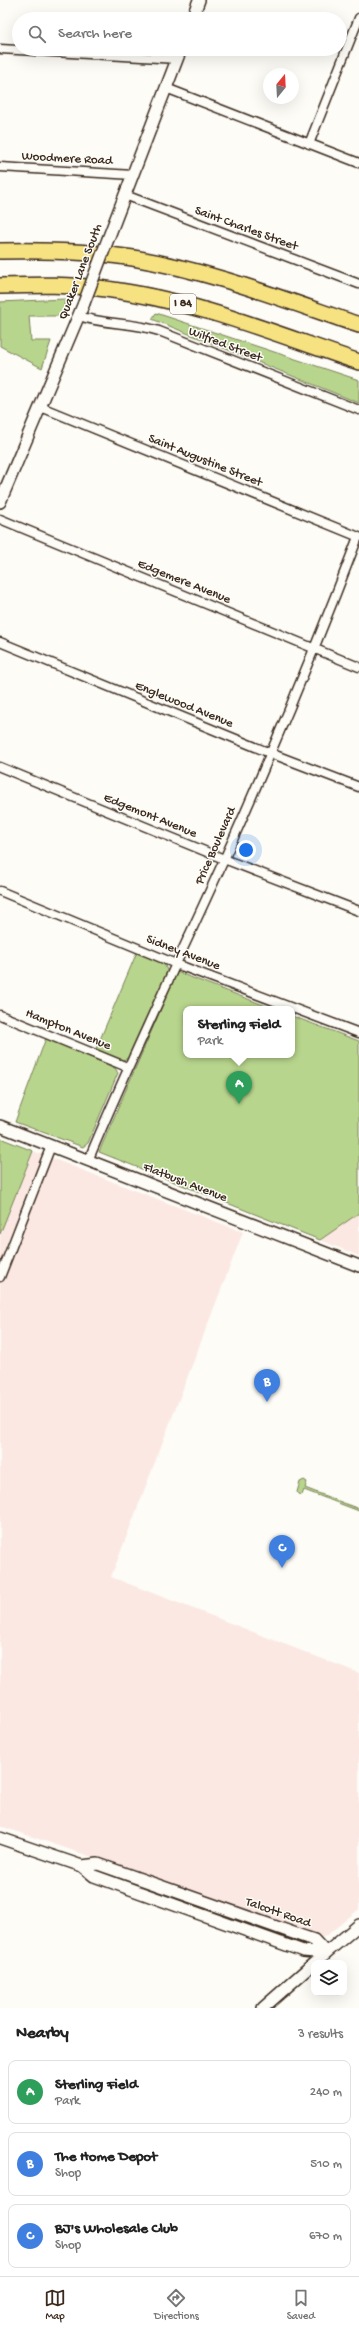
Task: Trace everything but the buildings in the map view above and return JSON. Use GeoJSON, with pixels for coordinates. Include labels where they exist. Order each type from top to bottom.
{"type":"FeatureCollection","features":[{"type":"Feature","properties":{"kind":"highway"},"geometry":{"type":"LineString","coordinates":[[0,251],[79,252],[152,262],[222,279],[359,325]]}},
{"type":"Feature","properties":{"kind":"highway","name":"I 84"},"geometry":{"type":"LineString","coordinates":[[0,286],[73,286],[155,297],[213,313],[359,362]]}},
{"type":"Feature","properties":{"kind":"street"},"geometry":{"type":"LineString","coordinates":[[195,12],[199,0]]}},
{"type":"Feature","properties":{"kind":"street"},"geometry":{"type":"LineString","coordinates":[[347,48],[359,18]]}},
{"type":"Feature","properties":{"kind":"street"},"geometry":{"type":"LineString","coordinates":[[0,49],[12,49]]}},
{"type":"Feature","properties":{"kind":"street","name":"Quaker Lane South"},"geometry":{"type":"LineString","coordinates":[[0,502],[42,407],[79,316],[178,56]]}},
{"type":"Feature","properties":{"kind":"street"},"geometry":{"type":"LineString","coordinates":[[309,144],[344,56]]}},
{"type":"Feature","properties":{"kind":"street"},"geometry":{"type":"LineString","coordinates":[[166,88],[359,163]]}},
{"type":"Feature","properties":{"kind":"street","name":"Woodmere Road"},"geometry":{"type":"LineString","coordinates":[[0,167],[133,175]]}},
{"type":"Feature","properties":{"kind":"street","name":"Saint Charles Street"},"geometry":{"type":"LineString","coordinates":[[125,195],[359,284]]}},
{"type":"Feature","properties":{"kind":"street","name":"Wilfred Street"},"geometry":{"type":"LineString","coordinates":[[79,316],[94,321],[128,323],[153,329],[359,410]]}},
{"type":"Feature","properties":{"kind":"street","name":"Saint Augustine Street"},"geometry":{"type":"LineString","coordinates":[[42,407],[359,537]]}},
{"type":"Feature","properties":{"kind":"street","name":"Edgemere Avenue"},"geometry":{"type":"LineString","coordinates":[[0,519],[359,667]]}},
{"type":"Feature","properties":{"kind":"street","name":"Price Boulevard"},"geometry":{"type":"LineString","coordinates":[[88,1161],[127,1067],[224,860],[315,649],[359,537]]}},
{"type":"Feature","properties":{"kind":"street","name":"Englewood Avenue"},"geometry":{"type":"LineString","coordinates":[[0,642],[270,753],[359,787]]}},
{"type":"Feature","properties":{"kind":"street","name":"Edgemont Avenue"},"geometry":{"type":"LineString","coordinates":[[0,767],[224,860],[359,911]]}},
{"type":"Feature","properties":{"kind":"street","name":"Sidney Avenue"},"geometry":{"type":"LineString","coordinates":[[0,891],[176,964],[287,1006]]}},
{"type":"Feature","properties":{"kind":"street","name":"Sidney Avenue"},"geometry":{"type":"LineString","coordinates":[[295,1009],[359,1033]]}},
{"type":"Feature","properties":{"kind":"street","name":"Hampton Avenue"},"geometry":{"type":"LineString","coordinates":[[0,1015],[127,1067]]}},
{"type":"Feature","properties":{"kind":"street","name":"Flatbush Avenue"},"geometry":{"type":"LineString","coordinates":[[0,1126],[359,1266]]}},
{"type":"Feature","properties":{"kind":"street"},"geometry":{"type":"LineString","coordinates":[[0,1276],[51,1146]]}},
{"type":"Feature","properties":{"kind":"street","name":"Talcott Road"},"geometry":{"type":"LineString","coordinates":[[0,1838],[82,1866],[94,1876],[303,1951],[326,1953]]}},
{"type":"Feature","properties":{"kind":"street","name":"Talcott Road"},"geometry":{"type":"LineString","coordinates":[[82,1866],[98,1864],[135,1876],[314,1940],[326,1953]]}},
{"type":"Feature","properties":{"kind":"street"},"geometry":{"type":"LineString","coordinates":[[130,1888],[135,1876]]}},
{"type":"Feature","properties":{"kind":"street"},"geometry":{"type":"LineString","coordinates":[[209,1917],[214,1905]]}},
{"type":"Feature","properties":{"kind":"street"},"geometry":{"type":"LineString","coordinates":[[318,1960],[359,1925]]}},
{"type":"Feature","properties":{"kind":"street"},"geometry":{"type":"LineString","coordinates":[[263,2008],[311,1966]]}},
{"type":"Feature","properties":{"kind":"shaded area"},"geometry":{"type":"Polygon","coordinates":[[[33,1151],[243,1232],[111,1577],[359,1673],[359,1909],[326,1936],[321,1938],[169,1883],[0,1826],[0,1234],[33,1151]]]}},
{"type":"Feature","properties":{"kind":"shaded area"},"geometry":{"type":"Polygon","coordinates":[[[359,1213],[359,1256],[320,1240],[359,1213]]]}},
{"type":"Feature","properties":{"kind":"green space"},"geometry":{"type":"Polygon","coordinates":[[[65,299],[63,316],[29,316],[31,341],[51,341],[42,368],[0,346],[0,302],[65,299]]]}},
{"type":"Feature","properties":{"kind":"green space"},"geometry":{"type":"Polygon","coordinates":[[[156,313],[359,380],[359,403],[152,319],[156,313]]]}},
{"type":"Feature","properties":{"kind":"green space"},"geometry":{"type":"Polygon","coordinates":[[[137,952],[164,964],[168,972],[135,1047],[129,1058],[123,1060],[96,1049],[137,952]]]}},
{"type":"Feature","properties":{"kind":"green space"},"geometry":{"type":"Polygon","coordinates":[[[177,972],[266,1006],[183,1006],[183,1058],[295,1058],[295,1017],[359,1041],[359,1213],[320,1240],[99,1152],[177,972]]]}},
{"type":"Feature","properties":{"kind":"green space"},"geometry":{"type":"Polygon","coordinates":[[[46,1038],[115,1068],[118,1073],[88,1143],[83,1147],[15,1122],[46,1038]]]}},
{"type":"Feature","properties":{"kind":"green space"},"geometry":{"type":"Polygon","coordinates":[[[0,1138],[33,1151],[0,1234],[0,1138]]]}},
{"type":"Feature","properties":{"kind":"green space"},"geometry":{"type":"Polygon","coordinates":[[[304,1480],[307,1482],[305,1488],[359,1509],[359,1511],[304,1490],[302,1495],[298,1494],[297,1492],[300,1482],[304,1480]]]}},
{"type":"Feature","properties":{"kind":"place","name":"Sterling Field"},"geometry":{"type":"Point","coordinates":[239,1104]}},
{"type":"Feature","properties":{"kind":"place","name":"The Home Depot"},"geometry":{"type":"Point","coordinates":[267,1402]}},
{"type":"Feature","properties":{"kind":"place","name":"BJ's Wholesale Club"},"geometry":{"type":"Point","coordinates":[282,1568]}}]}
